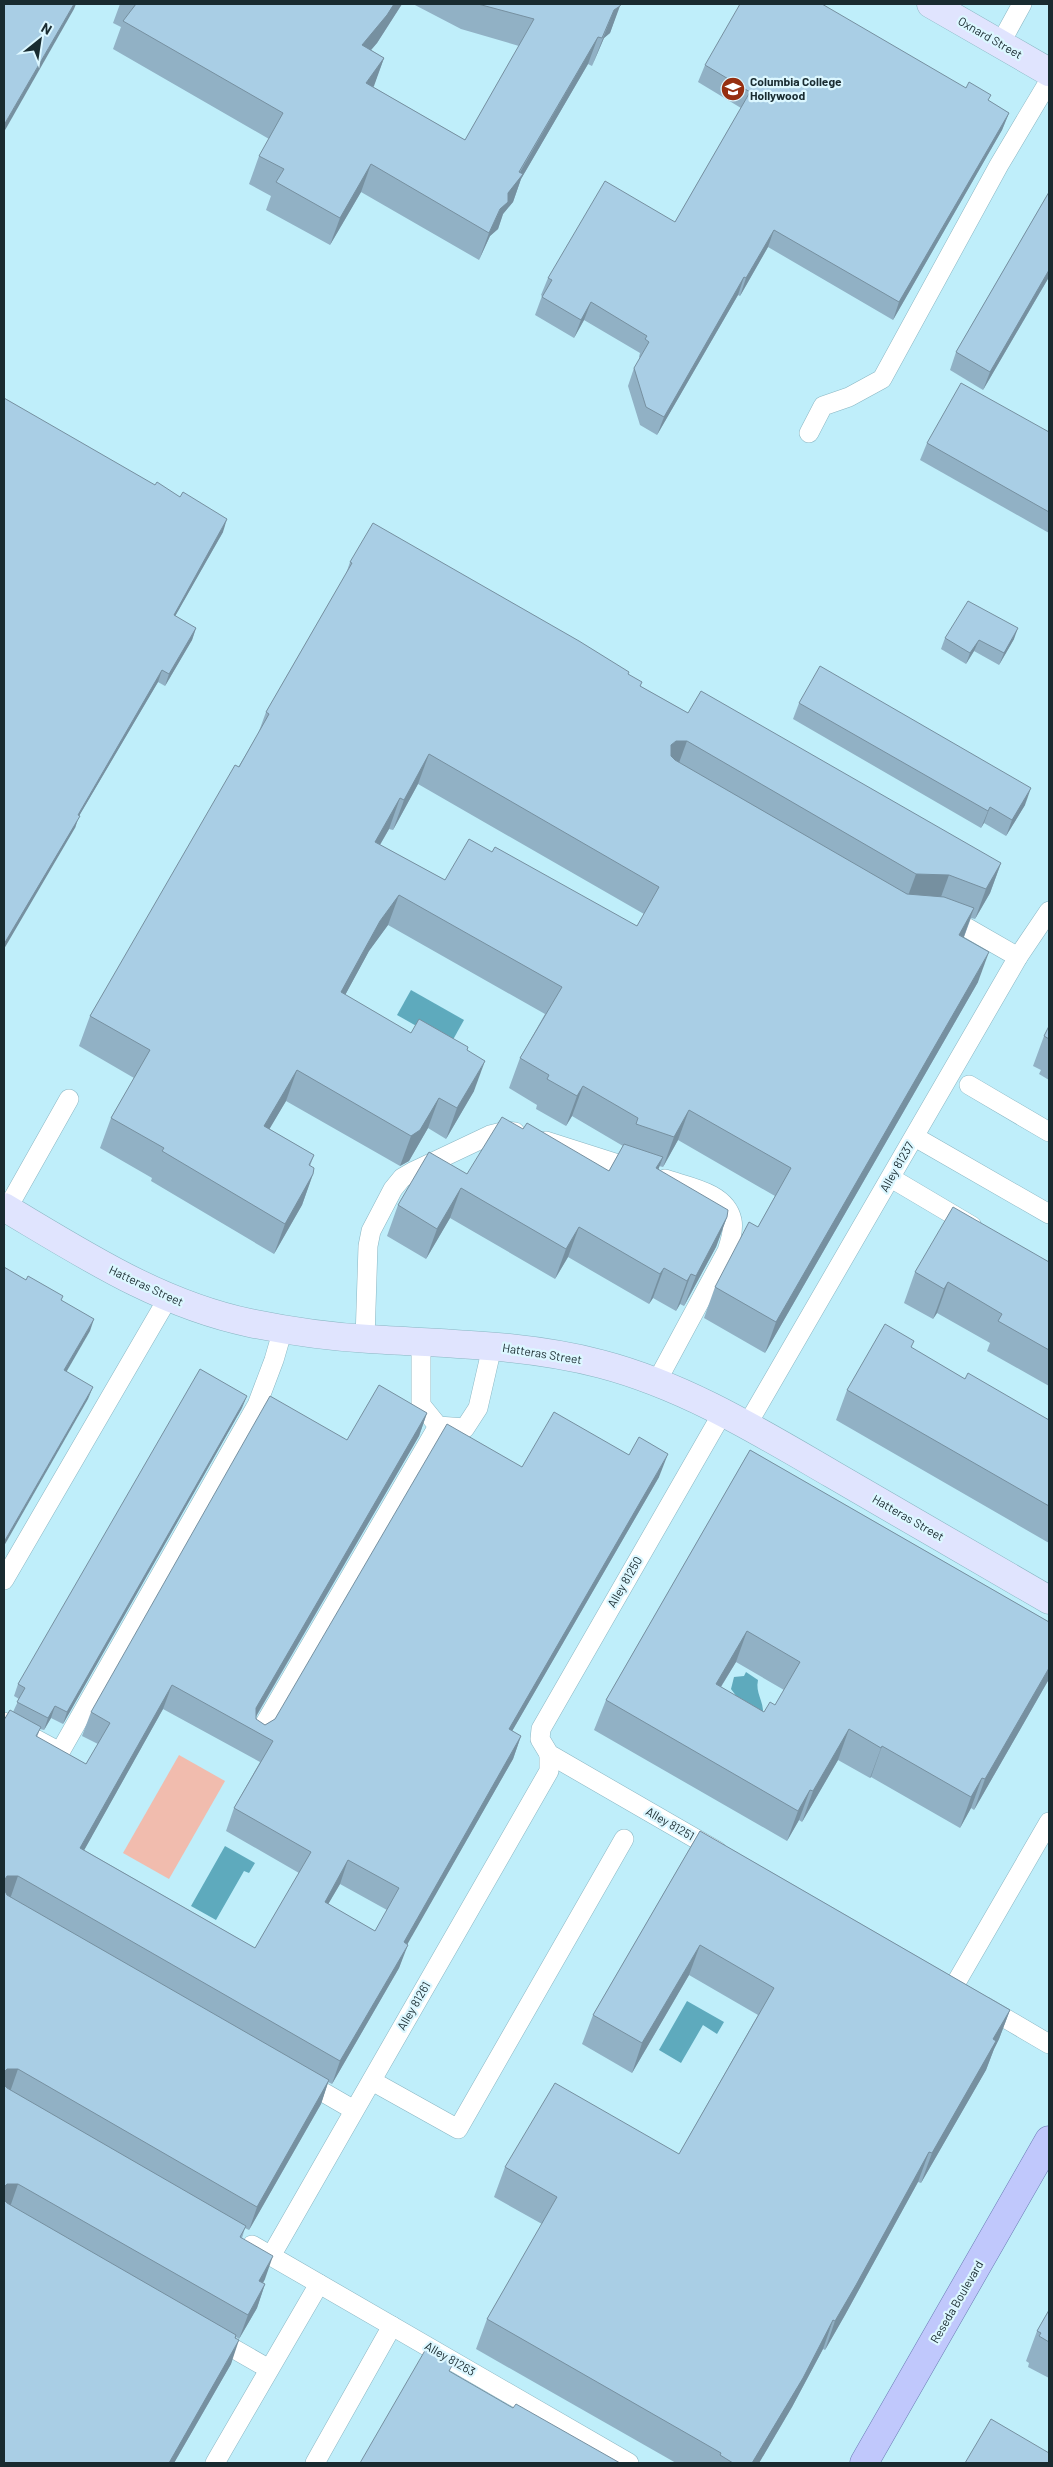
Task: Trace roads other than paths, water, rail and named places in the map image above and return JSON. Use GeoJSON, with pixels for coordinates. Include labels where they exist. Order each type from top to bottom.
{"type":"FeatureCollection","features":[{"type":"Feature","properties":{"kind":"main road","name":"Reseda Boulevard"},"geometry":{"type":"LineString","coordinates":[[864,2463],[1049,2140]]}},
{"type":"Feature","properties":{"kind":"street","name":"Oxnard Street"},"geometry":{"type":"LineString","coordinates":[[930,4],[1049,72]]}},
{"type":"Feature","properties":{"kind":"street","name":"Hatteras Street"},"geometry":{"type":"LineString","coordinates":[[5,1208],[126,1279],[168,1298],[207,1312],[283,1329],[365,1339],[517,1348],[599,1364],[657,1381],[747,1425],[1049,1600]]}},
{"type":"Feature","properties":{"kind":"lane"},"geometry":{"type":"LineString","coordinates":[[1000,44],[1022,4]]}},
{"type":"Feature","properties":{"kind":"lane"},"geometry":{"type":"LineString","coordinates":[[809,433],[824,406],[849,397],[882,379],[999,165],[1049,80]]}},
{"type":"Feature","properties":{"kind":"lane","name":"Alley 81237"},"geometry":{"type":"LineString","coordinates":[[747,1425],[1018,957],[1049,911]]}},
{"type":"Feature","properties":{"kind":"lane"},"geometry":{"type":"LineString","coordinates":[[927,916],[935,916],[964,926],[1018,957]]}},
{"type":"Feature","properties":{"kind":"lane"},"geometry":{"type":"LineString","coordinates":[[969,1085],[1049,1132]]}},
{"type":"Feature","properties":{"kind":"lane"},"geometry":{"type":"LineString","coordinates":[[5,1208],[69,1098]]}},
{"type":"Feature","properties":{"kind":"lane"},"geometry":{"type":"LineString","coordinates":[[365,1339],[371,1230],[393,1189],[402,1178],[414,1171],[490,1135],[506,1131],[523,1133],[712,1195],[724,1206],[732,1220],[727,1251],[657,1381]]}},
{"type":"Feature","properties":{"kind":"lane"},"geometry":{"type":"LineString","coordinates":[[915,1137],[1049,1214]]}},
{"type":"Feature","properties":{"kind":"lane"},"geometry":{"type":"LineString","coordinates":[[890,1178],[984,1233]]}},
{"type":"Feature","properties":{"kind":"lane"},"geometry":{"type":"LineString","coordinates":[[4,1580],[168,1298]]}},
{"type":"Feature","properties":{"kind":"lane"},"geometry":{"type":"LineString","coordinates":[[4,1722],[60,1752],[257,1405],[274,1360],[283,1329]]}},
{"type":"Feature","properties":{"kind":"lane"},"geometry":{"type":"LineString","coordinates":[[421,1342],[421,1405],[438,1426],[465,1428],[478,1408],[492,1346]]}},
{"type":"Feature","properties":{"kind":"lane","name":"Alley 81250"},"geometry":{"type":"LineString","coordinates":[[549,1754],[540,1739],[541,1729],[723,1412]]}},
{"type":"Feature","properties":{"kind":"lane"},"geometry":{"type":"LineString","coordinates":[[257,1737],[438,1426]]}},
{"type":"Feature","properties":{"kind":"lane","name":"Alley 81251"},"geometry":{"type":"LineString","coordinates":[[549,1754],[729,1858]]}},
{"type":"Feature","properties":{"kind":"lane","name":"Alley 81261"},"geometry":{"type":"LineString","coordinates":[[271,2256],[549,1771],[549,1754]]}},
{"type":"Feature","properties":{"kind":"lane"},"geometry":{"type":"LineString","coordinates":[[953,1988],[1049,1822]]}},
{"type":"Feature","properties":{"kind":"lane"},"geometry":{"type":"LineString","coordinates":[[372,2081],[458,2129],[624,1838]]}},
{"type":"Feature","properties":{"kind":"lane"},"geometry":{"type":"LineString","coordinates":[[936,1978],[1049,2044]]}},
{"type":"Feature","properties":{"kind":"lane"},"geometry":{"type":"LineString","coordinates":[[283,2069],[354,2110]]}},
{"type":"Feature","properties":{"kind":"lane","name":"Alley 81263"},"geometry":{"type":"LineString","coordinates":[[237,2237],[629,2463]]}},
{"type":"Feature","properties":{"kind":"lane"},"geometry":{"type":"LineString","coordinates":[[215,2463],[320,2284]]}},
{"type":"Feature","properties":{"kind":"lane"},"geometry":{"type":"LineString","coordinates":[[316,2463],[392,2326]]}},
{"type":"Feature","properties":{"kind":"lane"},"geometry":{"type":"LineString","coordinates":[[201,2330],[269,2369]]}},
{"type":"Feature","properties":{"kind":"water"},"geometry":{"type":"Polygon","coordinates":[[[411,990],[464,1020],[450,1045],[397,1015],[411,990]]]}},
{"type":"Feature","properties":{"kind":"water"},"geometry":{"type":"Polygon","coordinates":[[[746,1672],[758,1680],[757,1685],[763,1714],[740,1701],[731,1689],[734,1677],[744,1676],[746,1672]]]}},
{"type":"Feature","properties":{"kind":"water"},"geometry":{"type":"Polygon","coordinates":[[[225,1846],[255,1863],[249,1873],[244,1871],[216,1920],[191,1906],[225,1846]]]}},
{"type":"Feature","properties":{"kind":"water"},"geometry":{"type":"Polygon","coordinates":[[[687,2001],[724,2022],[717,2034],[703,2025],[681,2063],[659,2050],[687,2001]]]}},
{"type":"Feature","properties":{"kind":"place","name":"Columbia College Hollywood"},"geometry":{"type":"Point","coordinates":[733,89]}}]}
